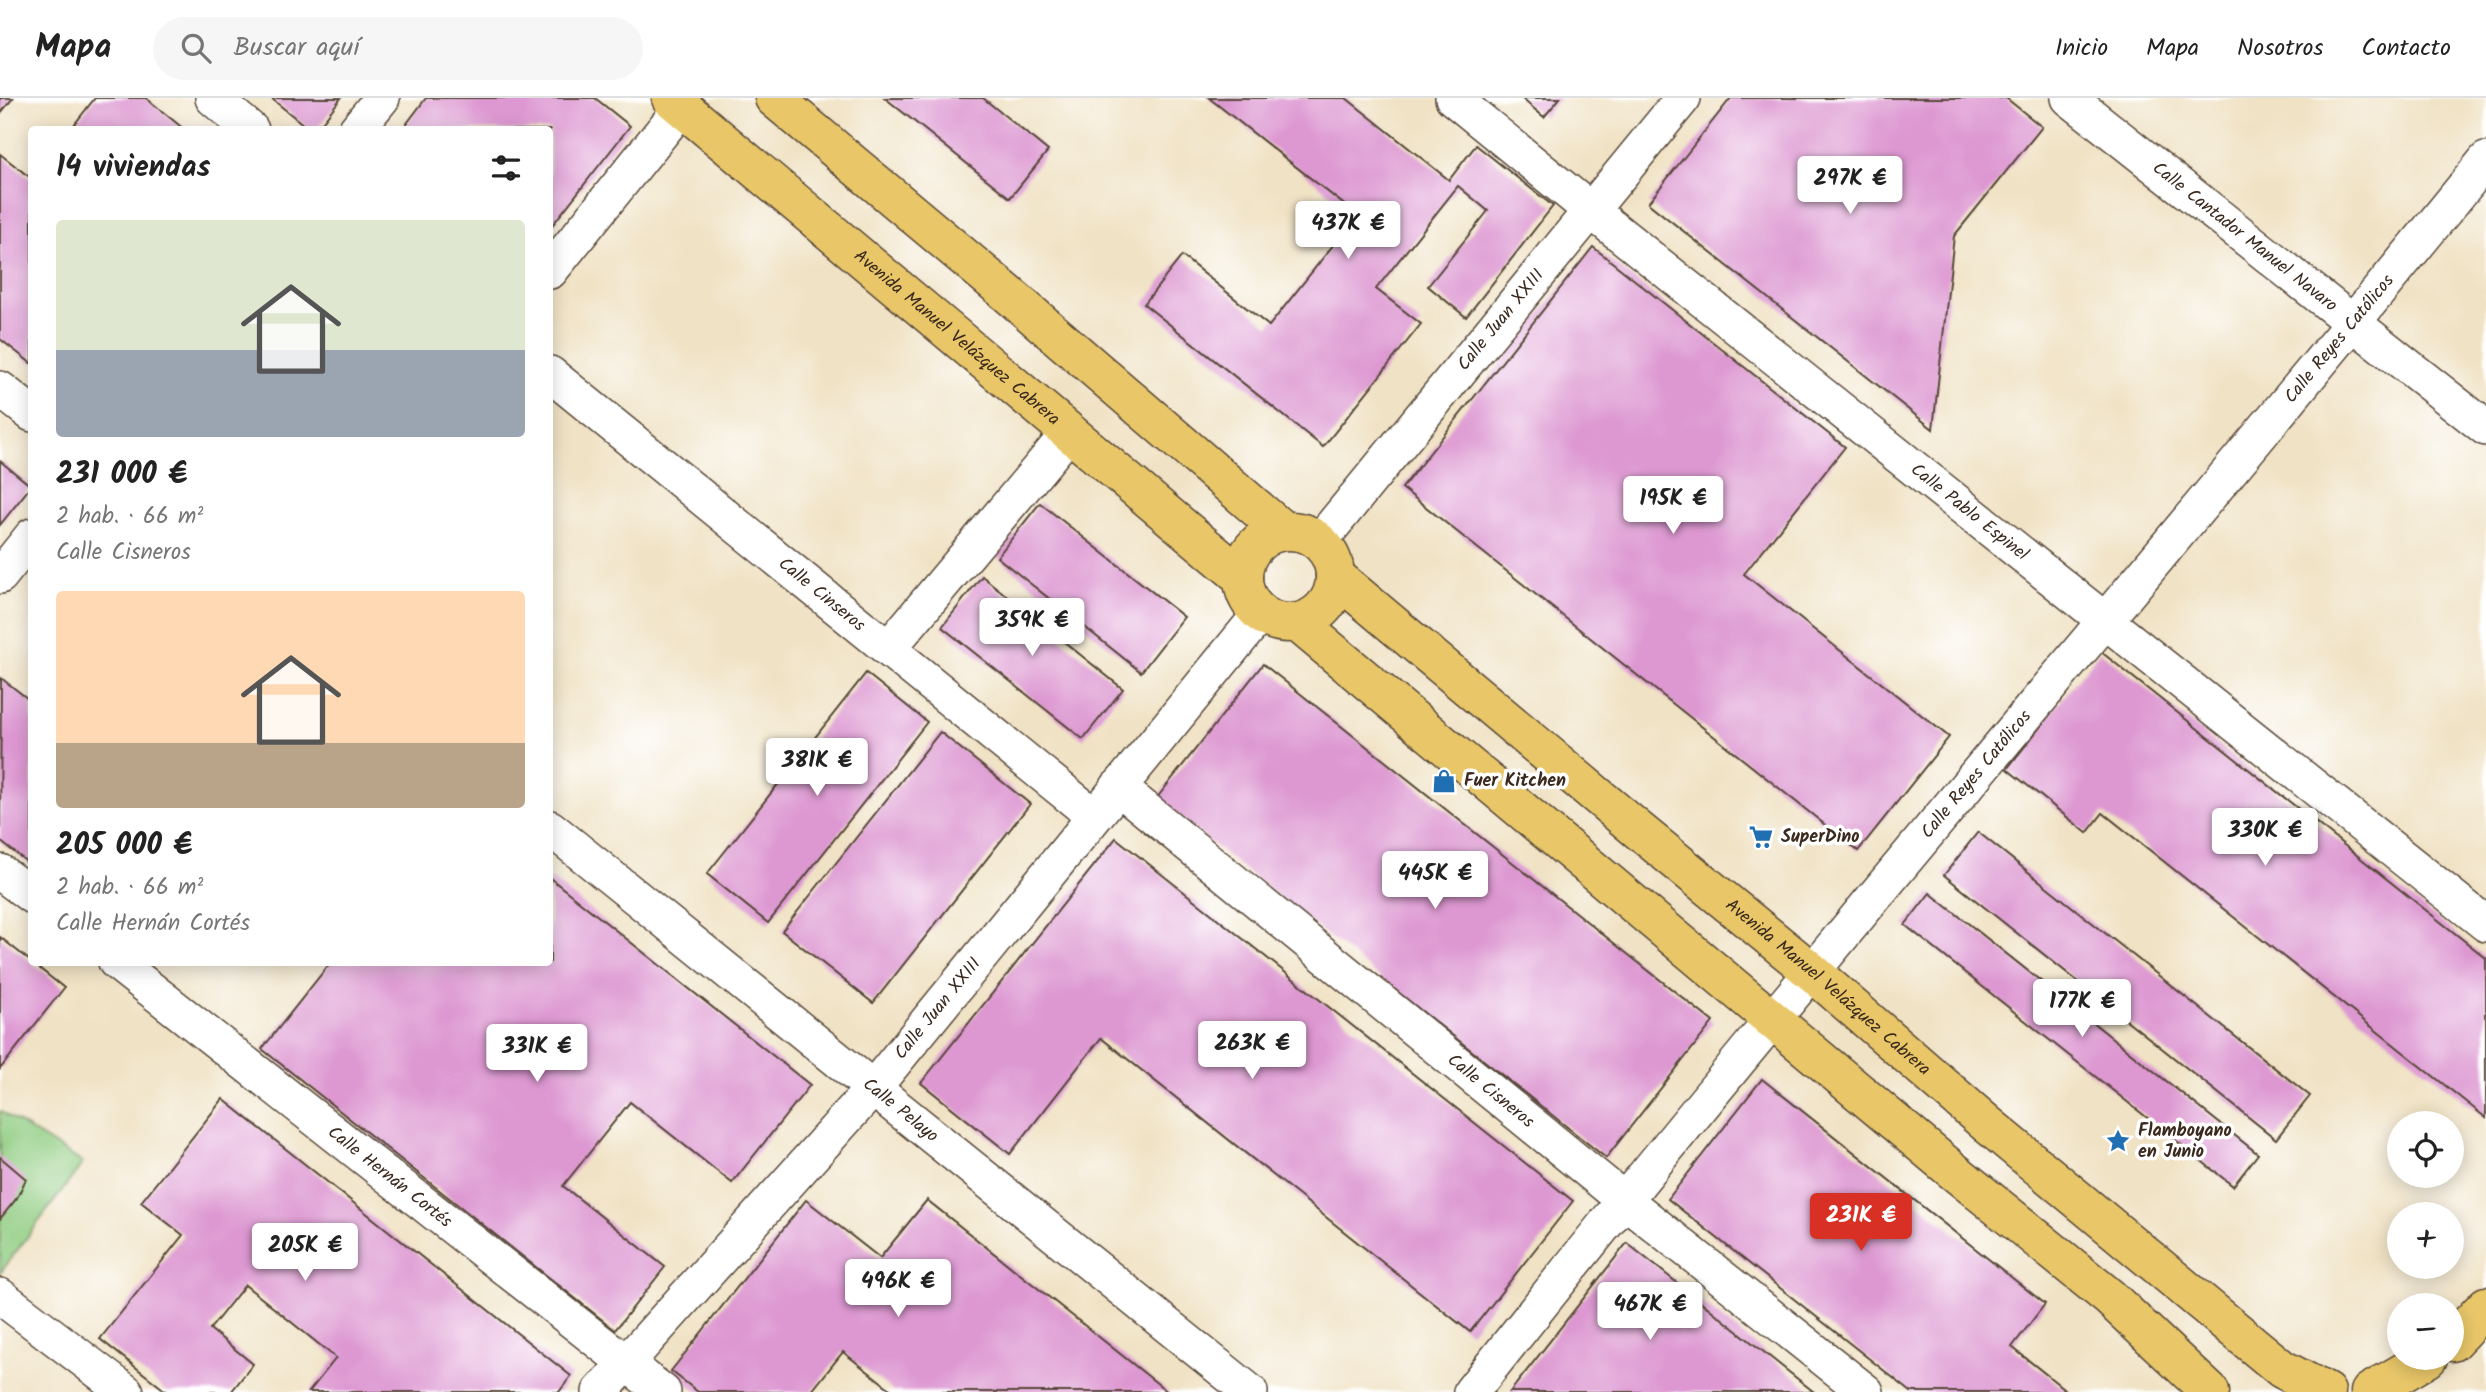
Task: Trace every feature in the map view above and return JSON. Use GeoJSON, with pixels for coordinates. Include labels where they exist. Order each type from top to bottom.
{"type":"FeatureCollection","features":[{"type":"Feature","properties":{"kind":"main road"},"geometry":{"type":"LineString","coordinates":[[774,98],[1007,293],[1282,530]]}},
{"type":"Feature","properties":{"kind":"main road","name":"Avenida Manuel Velázquez Cabrera"},"geometry":{"type":"LineString","coordinates":[[676,102],[1243,578]]}},
{"type":"Feature","properties":{"kind":"main road"},"geometry":{"type":"LineString","coordinates":[[1282,530],[1294,530],[1327,559],[1328,604],[1314,616],[1298,622],[1273,620],[1261,613],[1246,592],[1243,578],[1245,562],[1252,549],[1263,538],[1282,530]]}},
{"type":"Feature","properties":{"kind":"main road","name":"Avenida Manuel Velázquez Cabrera"},"geometry":{"type":"LineString","coordinates":[[1327,559],[1637,830],[1811,971],[1987,1124],[2282,1368],[2326,1392]]}},
{"type":"Feature","properties":{"kind":"main road"},"geometry":{"type":"LineString","coordinates":[[1298,622],[1951,1169],[2109,1297],[2210,1392]]}},
{"type":"Feature","properties":{"kind":"main road"},"geometry":{"type":"LineString","coordinates":[[2464,1330],[2486,1306]]}},
{"type":"Feature","properties":{"kind":"main road"},"geometry":{"type":"LineString","coordinates":[[2370,1392],[2409,1370]]}},
{"type":"Feature","properties":{"kind":"main road"},"geometry":{"type":"LineString","coordinates":[[2430,1392],[2438,1370]]}},
{"type":"Feature","properties":{"kind":"street"},"geometry":{"type":"LineString","coordinates":[[213,98],[246,126]]}},
{"type":"Feature","properties":{"kind":"street"},"geometry":{"type":"LineString","coordinates":[[359,126],[382,98]]}},
{"type":"Feature","properties":{"kind":"street","name":"Calle Pablo Espinel"},"geometry":{"type":"LineString","coordinates":[[1453,98],[2486,924]]}},
{"type":"Feature","properties":{"kind":"street","name":"Calle Juan XXIII"},"geometry":{"type":"LineString","coordinates":[[1327,559],[1590,210],[1683,98]]}},
{"type":"Feature","properties":{"kind":"street","name":"Calle Cantador Manuel Navaro"},"geometry":{"type":"LineString","coordinates":[[2069,98],[2486,428]]}},
{"type":"Feature","properties":{"kind":"street"},"geometry":{"type":"LineString","coordinates":[[553,267],[676,102]]}},
{"type":"Feature","properties":{"kind":"street","name":"Calle Reyes Católicos"},"geometry":{"type":"LineString","coordinates":[[1471,1392],[1623,1199],[1772,1018],[2354,322],[2486,160]]}},
{"type":"Feature","properties":{"kind":"street","name":"Calle Cinseros"},"geometry":{"type":"LineString","coordinates":[[553,376],[1094,816]]}},
{"type":"Feature","properties":{"kind":"street"},"geometry":{"type":"LineString","coordinates":[[0,389],[28,411]]}},
{"type":"Feature","properties":{"kind":"street"},"geometry":{"type":"LineString","coordinates":[[888,649],[1069,433]]}},
{"type":"Feature","properties":{"kind":"street"},"geometry":{"type":"LineString","coordinates":[[0,576],[28,541]]}},
{"type":"Feature","properties":{"kind":"street","name":"Calle Juan XXIII"},"geometry":{"type":"LineString","coordinates":[[600,1392],[874,1087],[1261,613]]}},
{"type":"Feature","properties":{"kind":"street","name":"Calle Cisneros"},"geometry":{"type":"LineString","coordinates":[[1118,787],[1623,1199],[1866,1392]]}},
{"type":"Feature","properties":{"kind":"street","name":"Calle Pelayo"},"geometry":{"type":"LineString","coordinates":[[553,830],[1250,1392]]}},
{"type":"Feature","properties":{"kind":"street"},"geometry":{"type":"LineString","coordinates":[[0,872],[28,894]]}},
{"type":"Feature","properties":{"kind":"street","name":"Calle Hernán Cortés"},"geometry":{"type":"LineString","coordinates":[[121,966],[663,1392]]}},
{"type":"Feature","properties":{"kind":"street"},"geometry":{"type":"LineString","coordinates":[[0,1296],[126,1392]]}},
{"type":"Feature","properties":{"kind":"green space"},"geometry":{"type":"Polygon","coordinates":[[[0,1111],[83,1163],[0,1273],[0,1111]]]}},
{"type":"Feature","properties":{"kind":"building"},"geometry":{"type":"Polygon","coordinates":[[[0,98],[13,98],[0,114],[0,98]]]}},
{"type":"Feature","properties":{"kind":"building"},"geometry":{"type":"Polygon","coordinates":[[[95,98],[146,98],[180,126],[73,126],[95,98]]]}},
{"type":"Feature","properties":{"kind":"building"},"geometry":{"type":"Polygon","coordinates":[[[271,98],[341,98],[319,126],[305,126],[271,98]]]}},
{"type":"Feature","properties":{"kind":"building"},"geometry":{"type":"Polygon","coordinates":[[[426,98],[595,98],[630,126],[553,224],[553,126],[405,126],[426,98]]]}},
{"type":"Feature","properties":{"kind":"building"},"geometry":{"type":"Polygon","coordinates":[[[885,98],[983,98],[1048,151],[1010,198],[885,98]]]}},
{"type":"Feature","properties":{"kind":"building"},"geometry":{"type":"Polygon","coordinates":[[[1209,98],[1346,98],[1449,180],[1476,145],[1553,206],[1466,317],[1428,286],[1488,211],[1458,186],[1376,289],[1421,324],[1323,447],[1144,304],[1182,256],[1269,326],[1357,215],[1209,98]]]}},
{"type":"Feature","properties":{"kind":"building"},"geometry":{"type":"Polygon","coordinates":[[[1521,98],[1560,98],[1544,117],[1521,98]]]}},
{"type":"Feature","properties":{"kind":"building"},"geometry":{"type":"Polygon","coordinates":[[[1731,98],[2006,98],[2042,127],[1954,236],[1933,429],[1648,203],[1731,98]]]}},
{"type":"Feature","properties":{"kind":"building"},"geometry":{"type":"Polygon","coordinates":[[[0,154],[28,176],[28,361],[0,339],[0,154]]]}},
{"type":"Feature","properties":{"kind":"building"},"geometry":{"type":"Polygon","coordinates":[[[1593,247],[1845,447],[1744,574],[1949,737],[1858,851],[1402,488],[1593,247]]]}},
{"type":"Feature","properties":{"kind":"building"},"geometry":{"type":"Polygon","coordinates":[[[0,461],[28,484],[28,490],[0,525],[0,461]]]}},
{"type":"Feature","properties":{"kind":"building"},"geometry":{"type":"Polygon","coordinates":[[[1040,503],[1184,617],[1141,672],[997,557],[1040,503]]]}},
{"type":"Feature","properties":{"kind":"building"},"geometry":{"type":"Polygon","coordinates":[[[982,576],[1123,689],[1083,739],[942,627],[982,576]]]}},
{"type":"Feature","properties":{"kind":"building"},"geometry":{"type":"Polygon","coordinates":[[[2100,651],[2486,958],[2486,1118],[2103,813],[2087,833],[2007,769],[2100,651]]]}},
{"type":"Feature","properties":{"kind":"building"},"geometry":{"type":"Polygon","coordinates":[[[1263,664],[1713,1022],[1606,1158],[1156,799],[1263,664]]]}},
{"type":"Feature","properties":{"kind":"building"},"geometry":{"type":"Polygon","coordinates":[[[866,673],[927,722],[768,923],[707,874],[866,673]]]}},
{"type":"Feature","properties":{"kind":"building"},"geometry":{"type":"Polygon","coordinates":[[[1,678],[28,699],[28,863],[0,841],[1,678]]]}},
{"type":"Feature","properties":{"kind":"building"},"geometry":{"type":"Polygon","coordinates":[[[940,732],[1030,804],[873,1003],[782,931],[940,732]]]}},
{"type":"Feature","properties":{"kind":"building"},"geometry":{"type":"Polygon","coordinates":[[[1978,832],[2310,1096],[2276,1139],[1944,875],[1978,832]]]}},
{"type":"Feature","properties":{"kind":"building"},"geometry":{"type":"Polygon","coordinates":[[[1116,838],[1573,1201],[1470,1332],[1101,1038],[1010,1154],[921,1083],[1116,838]]]}},
{"type":"Feature","properties":{"kind":"building"},"geometry":{"type":"Polygon","coordinates":[[[553,880],[810,1085],[732,1183],[630,1102],[563,1186],[665,1267],[615,1330],[262,1049],[328,966],[553,966],[553,880]]]}},
{"type":"Feature","properties":{"kind":"building"},"geometry":{"type":"Polygon","coordinates":[[[1930,893],[2258,1154],[2233,1186],[1905,925],[1930,893]]]}},
{"type":"Feature","properties":{"kind":"building"},"geometry":{"type":"Polygon","coordinates":[[[0,937],[28,959],[28,966],[36,966],[64,988],[0,1069],[0,937]]]}},
{"type":"Feature","properties":{"kind":"building"},"geometry":{"type":"Polygon","coordinates":[[[1762,1079],[2045,1304],[2012,1347],[2068,1392],[1911,1392],[1668,1199],[1762,1079]]]}},
{"type":"Feature","properties":{"kind":"building"},"geometry":{"type":"Polygon","coordinates":[[[223,1099],[571,1376],[559,1392],[309,1392],[336,1358],[245,1285],[210,1329],[253,1364],[231,1392],[167,1392],[100,1339],[183,1235],[141,1202],[223,1099]]]}},
{"type":"Feature","properties":{"kind":"building"},"geometry":{"type":"Polygon","coordinates":[[[0,1157],[26,1179],[17,1198],[0,1219],[0,1157]]]}},
{"type":"Feature","properties":{"kind":"building"},"geometry":{"type":"Polygon","coordinates":[[[806,1200],[880,1258],[927,1200],[1168,1392],[894,1392],[843,1352],[811,1392],[698,1392],[671,1371],[806,1200]]]}},
{"type":"Feature","properties":{"kind":"building"},"geometry":{"type":"Polygon","coordinates":[[[1627,1243],[1814,1392],[1510,1392],[1627,1243]]]}},
{"type":"Feature","properties":{"kind":"place","name":"Fuer Kitchen"},"geometry":{"type":"Point","coordinates":[1444,781]}},
{"type":"Feature","properties":{"kind":"place","name":"SuperDino"},"geometry":{"type":"Point","coordinates":[1761,837]}},
{"type":"Feature","properties":{"kind":"place","name":"Flamboyano en Junio"},"geometry":{"type":"Point","coordinates":[2118,1141]}}]}
